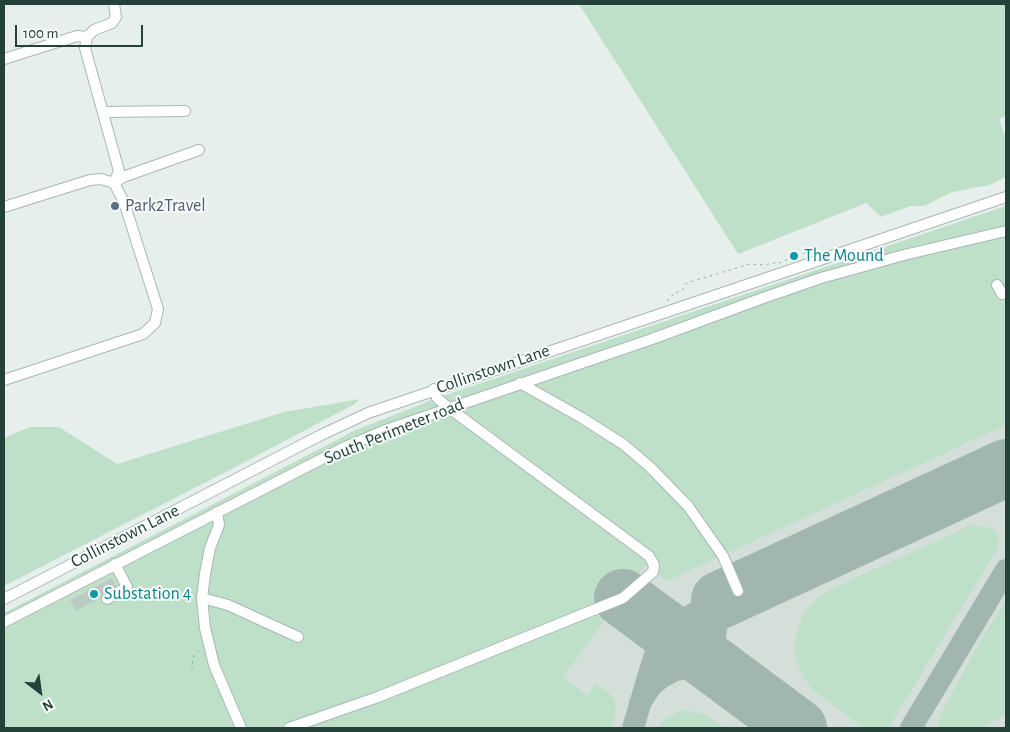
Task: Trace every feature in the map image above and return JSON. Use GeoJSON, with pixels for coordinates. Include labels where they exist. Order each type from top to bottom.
{"type":"FeatureCollection","features":[{"type":"Feature","properties":{"kind":"street"},"geometry":{"type":"LineString","coordinates":[[114,4],[116,17],[112,23],[94,30],[87,37],[85,48],[119,172],[114,183]]}},
{"type":"Feature","properties":{"kind":"street"},"geometry":{"type":"LineString","coordinates":[[4,59],[77,36],[87,37]]}},
{"type":"Feature","properties":{"kind":"street"},"geometry":{"type":"LineString","coordinates":[[103,112],[185,112]]}},
{"type":"Feature","properties":{"kind":"street"},"geometry":{"type":"LineString","coordinates":[[114,183],[123,177],[199,150]]}},
{"type":"Feature","properties":{"kind":"street"},"geometry":{"type":"LineString","coordinates":[[4,207],[90,180],[101,179],[114,183],[124,202],[158,309],[155,323],[149,330],[140,335],[4,380]]}},
{"type":"Feature","properties":{"kind":"street","name":"Collinstown Lane"},"geometry":{"type":"LineString","coordinates":[[4,599],[319,436],[368,413],[780,267],[1006,198]]}},
{"type":"Feature","properties":{"kind":"street","name":"South Perimeter road"},"geometry":{"type":"LineString","coordinates":[[4,622],[345,447],[383,431],[652,339],[821,278],[904,255],[1006,231]]}},
{"type":"Feature","properties":{"kind":"street"},"geometry":{"type":"LineString","coordinates":[[997,285],[1002,294],[1006,292]]}},
{"type":"Feature","properties":{"kind":"street"},"geometry":{"type":"LineString","coordinates":[[520,383],[623,444],[650,467],[688,506],[723,556],[738,591]]}},
{"type":"Feature","properties":{"kind":"street"},"geometry":{"type":"LineString","coordinates":[[289,728],[378,698],[623,598],[653,572],[654,565],[650,556],[449,408],[437,398],[434,389]]}},
{"type":"Feature","properties":{"kind":"street"},"geometry":{"type":"LineString","coordinates":[[217,512],[219,526],[210,548],[202,598],[204,628],[214,664],[241,728]]}},
{"type":"Feature","properties":{"kind":"street"},"geometry":{"type":"LineString","coordinates":[[106,599],[127,588],[115,564]]}},
{"type":"Feature","properties":{"kind":"street"},"geometry":{"type":"LineString","coordinates":[[202,598],[228,605],[298,637]]}},
{"type":"Feature","properties":{"kind":"path"},"geometry":{"type":"LineString","coordinates":[[670,302],[668,298],[678,293],[685,284],[690,282],[750,264],[780,267],[809,251]]}},
{"type":"Feature","properties":{"kind":"path"},"geometry":{"type":"LineString","coordinates":[[192,670],[193,657],[202,647],[209,644]]}},
{"type":"Feature","properties":{"kind":"shaded area"},"geometry":{"type":"Polygon","coordinates":[[[1006,206],[1006,728],[4,728],[4,613],[356,430],[1006,206]]]}},
{"type":"Feature","properties":{"kind":"green space"},"geometry":{"type":"Polygon","coordinates":[[[579,4],[1006,4],[1006,116],[999,119],[1006,139],[1006,177],[990,185],[952,192],[924,206],[910,206],[881,217],[866,203],[738,254],[579,4]]]}},
{"type":"Feature","properties":{"kind":"green space"},"geometry":{"type":"Polygon","coordinates":[[[1006,206],[1006,425],[667,581],[645,565],[563,677],[587,696],[596,684],[611,695],[615,702],[616,710],[611,728],[4,728],[4,613],[356,430],[437,398],[1006,206]]]}},
{"type":"Feature","properties":{"kind":"green space"},"geometry":{"type":"Polygon","coordinates":[[[360,399],[353,405],[241,464],[4,586],[4,438],[30,427],[59,427],[117,464],[284,412],[360,399]]]}},
{"type":"Feature","properties":{"kind":"green space"},"geometry":{"type":"Polygon","coordinates":[[[974,524],[991,528],[996,532],[999,539],[998,548],[890,725],[885,728],[863,728],[813,690],[805,680],[798,665],[794,649],[797,631],[804,613],[815,600],[833,588],[974,524]]]}},
{"type":"Feature","properties":{"kind":"green space"},"geometry":{"type":"Polygon","coordinates":[[[1006,601],[1006,715],[978,728],[938,728],[939,717],[979,644],[1006,601]]]}},
{"type":"Feature","properties":{"kind":"green space"},"geometry":{"type":"Polygon","coordinates":[[[680,711],[692,711],[706,715],[726,728],[657,728],[664,720],[680,711]]]}},
{"type":"Feature","properties":{"kind":"building","name":"Substation 4"},"geometry":{"type":"Polygon","coordinates":[[[112,578],[116,586],[103,593],[100,598],[76,611],[70,600],[112,578]]]}},
{"type":"Feature","properties":{"kind":"taxiway"},"geometry":{"type":"LineString","coordinates":[[911,728],[1006,570]]}},
{"type":"Feature","properties":{"kind":"taxiway"},"geometry":{"type":"LineString","coordinates":[[733,680],[720,662],[715,645],[715,637],[716,628],[723,609],[737,594]]}},
{"type":"Feature","properties":{"kind":"taxiway"},"geometry":{"type":"LineString","coordinates":[[633,728],[655,655],[678,625],[691,615],[720,600]]}},
{"type":"Feature","properties":{"kind":"taxiway"},"geometry":{"type":"LineString","coordinates":[[640,703],[651,686],[662,677],[675,670],[698,667],[709,669],[724,676],[796,728]]}},
{"type":"Feature","properties":{"kind":"runway"},"geometry":{"type":"LineString","coordinates":[[720,600],[1006,468]]}},
{"type":"Feature","properties":{"kind":"runway"},"geometry":{"type":"LineString","coordinates":[[623,598],[798,728]]}},
{"type":"Feature","properties":{"kind":"place","name":"Park2Travel"},"geometry":{"type":"Point","coordinates":[115,206]}},
{"type":"Feature","properties":{"kind":"place","name":"The Mound"},"geometry":{"type":"Point","coordinates":[794,256]}},
{"type":"Feature","properties":{"kind":"place","name":"Substation 4"},"geometry":{"type":"Point","coordinates":[94,594]}}]}
